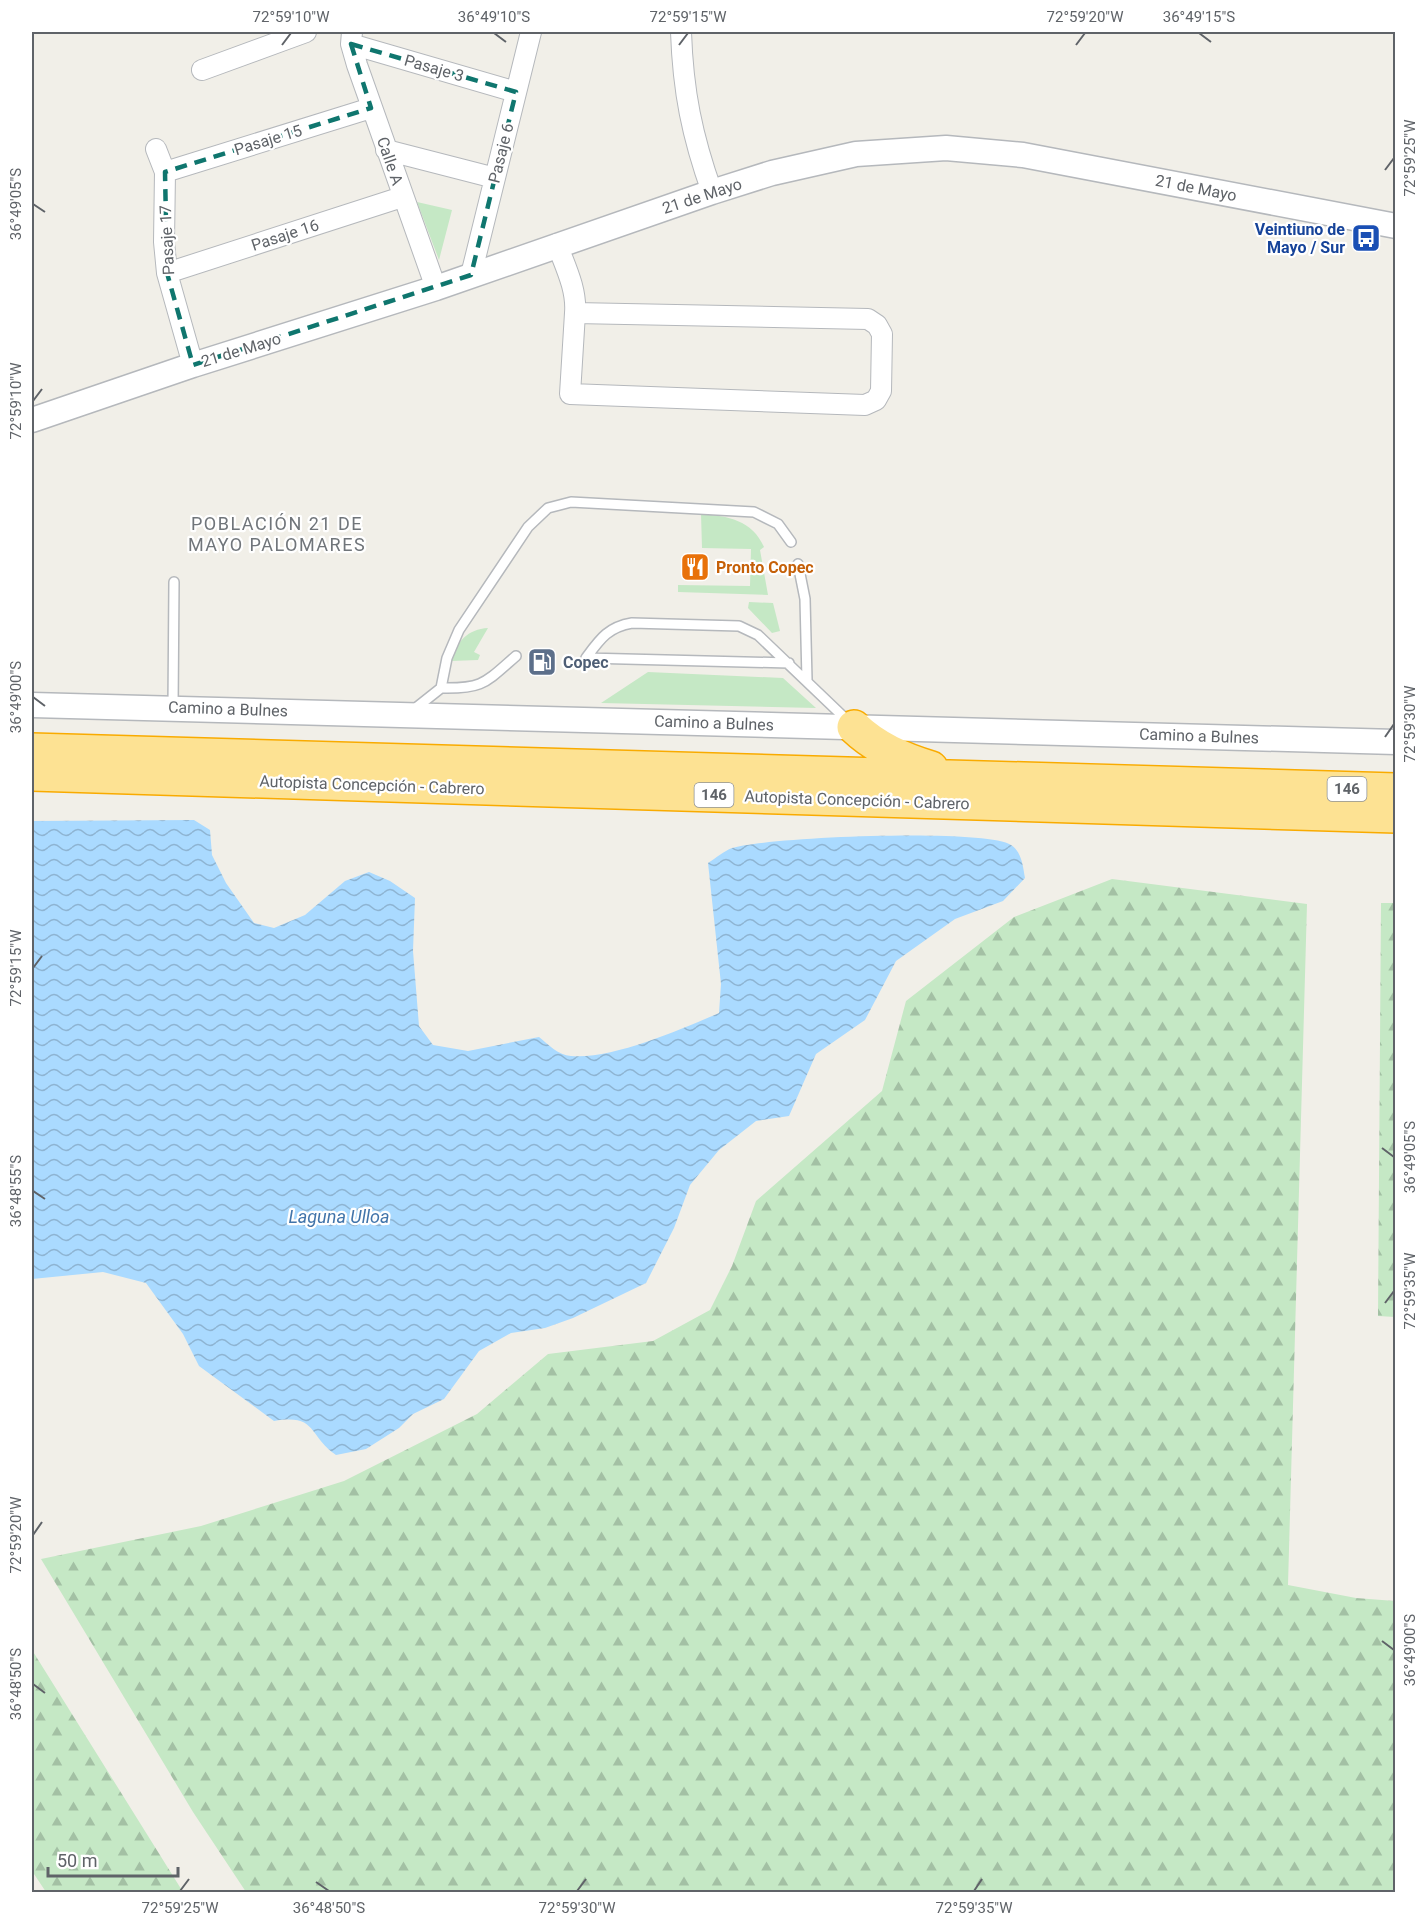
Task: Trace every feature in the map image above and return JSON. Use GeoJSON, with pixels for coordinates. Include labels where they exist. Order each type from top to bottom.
{"type":"FeatureCollection","features":[{"type":"Feature","properties":{"kind":"highway"},"geometry":{"type":"LineString","coordinates":[[854,727],[867,739],[893,755],[965,778]]}},
{"type":"Feature","properties":{"kind":"highway","name":"Autopista Concepción - Cabrero"},"geometry":{"type":"LineString","coordinates":[[32,750],[1395,790]]}},
{"type":"Feature","properties":{"kind":"highway","name":"Autopista Concepción - Cabrero"},"geometry":{"type":"LineString","coordinates":[[32,774],[1395,816]]}},
{"type":"Feature","properties":{"kind":"street"},"geometry":{"type":"LineString","coordinates":[[202,70],[306,32]]}},
{"type":"Feature","properties":{"kind":"street","name":"Pasaje 6"},"geometry":{"type":"LineString","coordinates":[[471,275],[531,32]]}},
{"type":"Feature","properties":{"kind":"street"},"geometry":{"type":"LineString","coordinates":[[681,32],[683,76],[689,118],[712,192]]}},
{"type":"Feature","properties":{"kind":"street","name":"Pasaje 3"},"geometry":{"type":"LineString","coordinates":[[348,36],[516,92]]}},
{"type":"Feature","properties":{"kind":"street","name":"Calle A"},"geometry":{"type":"LineString","coordinates":[[348,36],[402,197],[436,288]]}},
{"type":"Feature","properties":{"kind":"street","name":"Pasaje 15"},"geometry":{"type":"LineString","coordinates":[[165,172],[371,108]]}},
{"type":"Feature","properties":{"kind":"street","name":"Pasaje 17"},"geometry":{"type":"LineString","coordinates":[[156,149],[165,172],[164,242],[167,273],[194,365]]}},
{"type":"Feature","properties":{"kind":"street","name":"21 de Mayo"},"geometry":{"type":"LineString","coordinates":[[32,420],[194,365],[436,288],[557,244],[712,192],[782,170],[856,154],[916,149],[964,149],[1046,159],[1395,226]]}},
{"type":"Feature","properties":{"kind":"street"},"geometry":{"type":"LineString","coordinates":[[386,150],[495,178]]}},
{"type":"Feature","properties":{"kind":"street","name":"Pasaje 16"},"geometry":{"type":"LineString","coordinates":[[167,273],[402,197]]}},
{"type":"Feature","properties":{"kind":"street"},"geometry":{"type":"LineString","coordinates":[[557,244],[574,291],[575,313],[570,394],[865,405],[876,400],[881,391],[882,334],[877,325],[868,319],[575,313]]}},
{"type":"Feature","properties":{"kind":"street","name":"Camino a Bulnes"},"geometry":{"type":"LineString","coordinates":[[32,705],[173,707],[1395,742]]}},
{"type":"Feature","properties":{"kind":"lane"},"geometry":{"type":"LineString","coordinates":[[441,688],[447,658],[459,630],[534,520],[559,504],[571,502],[754,512],[778,524],[791,542]]}},
{"type":"Feature","properties":{"kind":"lane"},"geometry":{"type":"LineString","coordinates":[[798,564],[805,599],[807,681]]}},
{"type":"Feature","properties":{"kind":"lane"},"geometry":{"type":"LineString","coordinates":[[173,707],[174,582]]}},
{"type":"Feature","properties":{"kind":"lane"},"geometry":{"type":"LineString","coordinates":[[789,663],[586,658],[606,631],[619,625],[739,626],[750,629],[789,663],[854,727]]}},
{"type":"Feature","properties":{"kind":"lane"},"geometry":{"type":"LineString","coordinates":[[408,714],[441,688],[472,688],[488,681],[516,656]]}},
{"type":"Feature","properties":{"kind":"highlighted area"},"geometry":{"type":"Polygon","coordinates":[[[351,44],[516,92],[471,275],[193,365],[167,273],[165,172],[371,108],[351,44]]]}},
{"type":"Feature","properties":{"kind":"green space"},"geometry":{"type":"Polygon","coordinates":[[[417,202],[452,210],[439,260],[417,202]]]}},
{"type":"Feature","properties":{"kind":"green space"},"geometry":{"type":"Polygon","coordinates":[[[701,514],[738,521],[746,525],[759,538],[764,547],[760,550],[768,595],[678,592],[678,585],[750,586],[751,549],[702,548],[701,514]]]}},
{"type":"Feature","properties":{"kind":"green space"},"geometry":{"type":"Polygon","coordinates":[[[749,602],[773,603],[780,631],[772,633],[748,608],[749,602]]]}},
{"type":"Feature","properties":{"kind":"green space"},"geometry":{"type":"Polygon","coordinates":[[[488,628],[474,652],[480,655],[478,660],[451,661],[456,648],[464,638],[474,631],[488,628]]]}},
{"type":"Feature","properties":{"kind":"green space"},"geometry":{"type":"Polygon","coordinates":[[[648,672],[783,678],[816,708],[601,703],[648,672]]]}},
{"type":"Feature","properties":{"kind":"green space"},"geometry":{"type":"Polygon","coordinates":[[[1112,879],[1307,904],[1288,1585],[1356,1598],[1395,1601],[1395,1892],[246,1892],[193,1812],[41,1559],[201,1526],[344,1481],[477,1414],[548,1354],[653,1341],[710,1310],[732,1266],[756,1201],[882,1091],[906,1001],[1014,917],[1112,879]]]}},
{"type":"Feature","properties":{"kind":"green space"},"geometry":{"type":"Polygon","coordinates":[[[1381,903],[1396,903],[1395,1317],[1378,1316],[1381,903]]]}},
{"type":"Feature","properties":{"kind":"green space"},"geometry":{"type":"Polygon","coordinates":[[[32,1650],[183,1892],[46,1892],[32,1871],[32,1650]]]}},
{"type":"Feature","properties":{"kind":"water","name":"Laguna Ulloa"},"geometry":{"type":"Polygon","coordinates":[[[194,820],[210,830],[212,855],[226,883],[254,923],[274,928],[305,915],[345,881],[369,872],[390,881],[415,898],[413,951],[419,1026],[433,1045],[468,1051],[539,1037],[562,1054],[587,1056],[646,1042],[719,1013],[721,984],[708,863],[732,848],[787,840],[875,836],[961,837],[993,840],[1015,848],[1021,860],[1025,878],[1003,901],[955,919],[896,961],[865,1020],[816,1054],[789,1116],[756,1121],[719,1150],[690,1185],[674,1228],[646,1283],[573,1318],[545,1328],[511,1333],[479,1351],[444,1399],[413,1414],[399,1428],[366,1449],[336,1455],[305,1423],[288,1420],[274,1421],[199,1366],[183,1334],[146,1283],[103,1272],[32,1279],[32,821],[194,820]]]}},
{"type":"Feature","properties":{"kind":"place","name":"Veintiuno de Mayo / Sur"},"geometry":{"type":"Point","coordinates":[1366,238]}},
{"type":"Feature","properties":{"kind":"place","name":"Pronto Copec"},"geometry":{"type":"Point","coordinates":[695,567]}},
{"type":"Feature","properties":{"kind":"place","name":"Copec"},"geometry":{"type":"Point","coordinates":[542,662]}},
{"type":"Feature","properties":{"kind":"district","name":"POBLACIÓN 21 DE MAYO PALOMARES"},"geometry":{"type":"Point","coordinates":[277,533]}}]}
